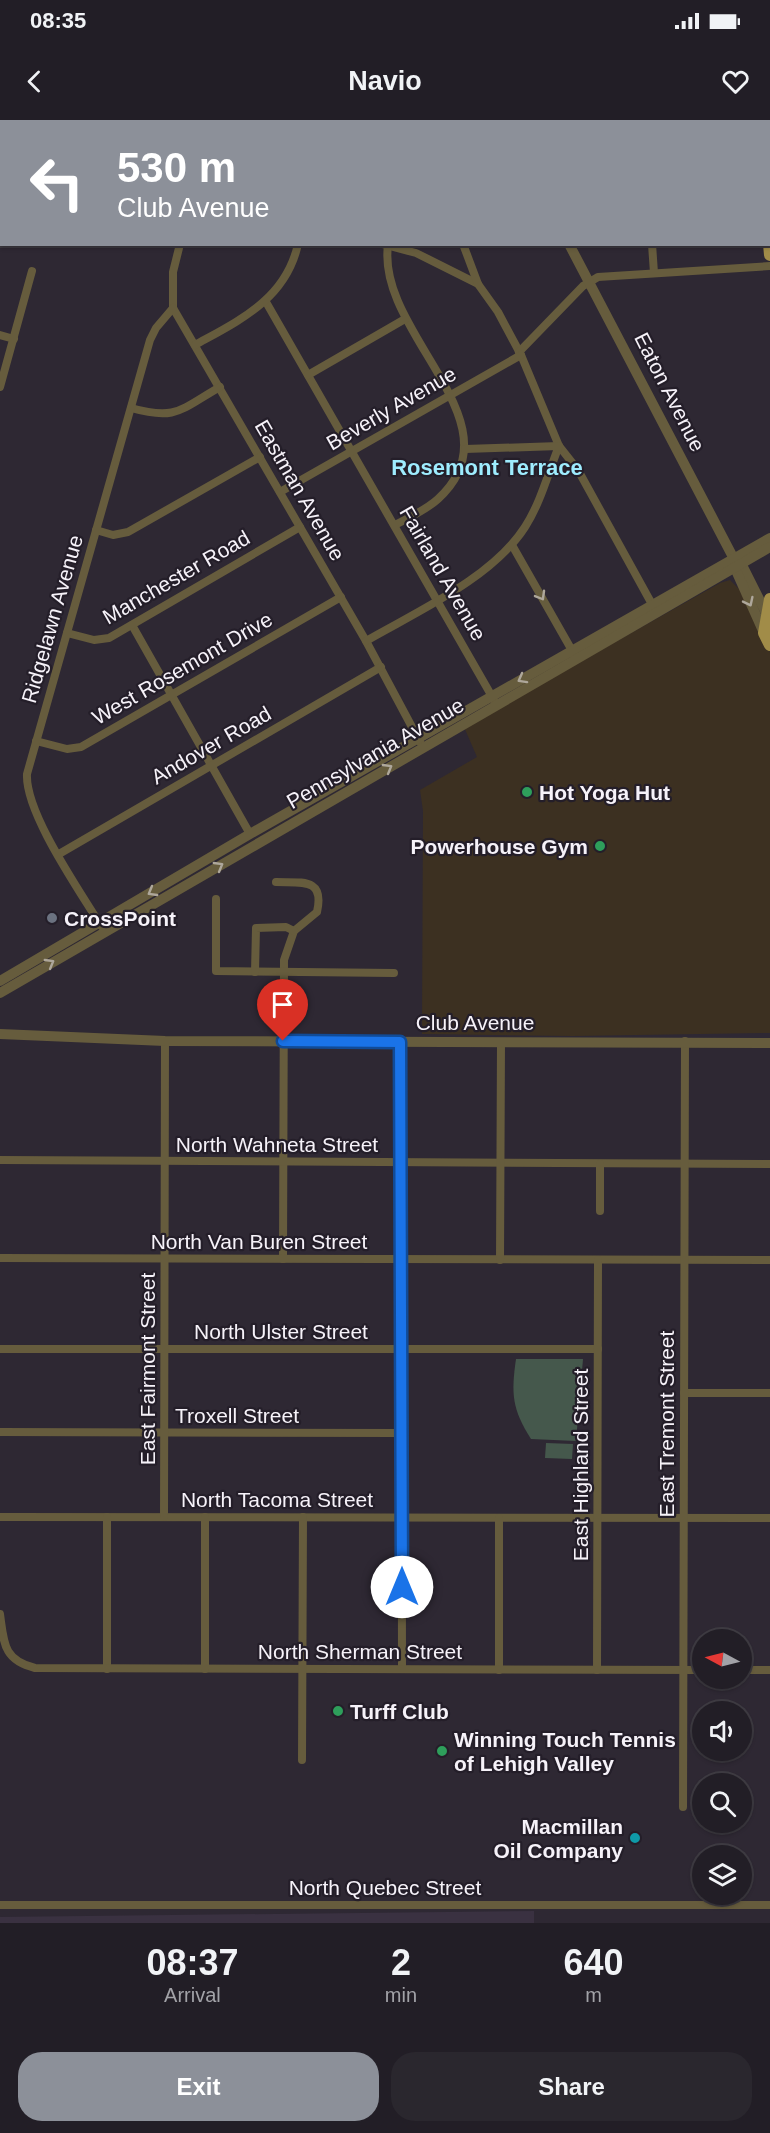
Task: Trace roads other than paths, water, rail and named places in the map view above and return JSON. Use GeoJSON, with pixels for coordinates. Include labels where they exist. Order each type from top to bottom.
{"type":"FeatureCollection","features":[{"type":"Feature","properties":{"kind":"main road"},"geometry":{"type":"LineString","coordinates":[[770,600],[764,633],[770,645]]}},
{"type":"Feature","properties":{"kind":"street"},"geometry":{"type":"LineString","coordinates":[[173,308],[173,272],[180,246]]}},
{"type":"Feature","properties":{"kind":"street"},"geometry":{"type":"LineString","coordinates":[[195,345],[266,302],[286,276],[297,246]]}},
{"type":"Feature","properties":{"kind":"street"},"geometry":{"type":"LineString","coordinates":[[385,246],[389,281],[405,319],[463,423],[465,449],[458,472],[444,493],[432,504],[395,525]]}},
{"type":"Feature","properties":{"kind":"street"},"geometry":{"type":"LineString","coordinates":[[388,246],[428,258],[478,284]]}},
{"type":"Feature","properties":{"kind":"street"},"geometry":{"type":"LineString","coordinates":[[464,246],[478,284],[498,312],[520,353],[559,446],[578,470],[653,606]]}},
{"type":"Feature","properties":{"kind":"street","name":"Eaton Avenue"},"geometry":{"type":"LineString","coordinates":[[570,246],[737,565],[768,619]]}},
{"type":"Feature","properties":{"kind":"street"},"geometry":{"type":"LineString","coordinates":[[652,246],[654,273]]}},
{"type":"Feature","properties":{"kind":"street"},"geometry":{"type":"LineString","coordinates":[[589,281],[598,277],[770,266]]}},
{"type":"Feature","properties":{"kind":"street"},"geometry":{"type":"LineString","coordinates":[[0,387],[32,271]]}},
{"type":"Feature","properties":{"kind":"street","name":"Beverly Avenue"},"geometry":{"type":"LineString","coordinates":[[280,492],[520,353],[589,281]]}},
{"type":"Feature","properties":{"kind":"street","name":"Fairland Avenue"},"geometry":{"type":"LineString","coordinates":[[266,302],[495,701]]}},
{"type":"Feature","properties":{"kind":"street","name":"Eastman Avenue"},"geometry":{"type":"LineString","coordinates":[[173,308],[381,667],[421,743]]}},
{"type":"Feature","properties":{"kind":"street","name":"Ridgelawn Avenue"},"geometry":{"type":"LineString","coordinates":[[105,933],[36,813],[28,791],[27,774],[152,334],[173,308]]}},
{"type":"Feature","properties":{"kind":"street"},"geometry":{"type":"LineString","coordinates":[[309,375],[405,319]]}},
{"type":"Feature","properties":{"kind":"street"},"geometry":{"type":"LineString","coordinates":[[0,335],[14,339]]}},
{"type":"Feature","properties":{"kind":"street"},"geometry":{"type":"LineString","coordinates":[[131,408],[157,416],[171,414],[220,387]]}},
{"type":"Feature","properties":{"kind":"street"},"geometry":{"type":"LineString","coordinates":[[465,449],[559,446]]}},
{"type":"Feature","properties":{"kind":"street"},"geometry":{"type":"LineString","coordinates":[[366,641],[484,570],[512,545],[532,515],[559,446]]}},
{"type":"Feature","properties":{"kind":"street"},"geometry":{"type":"LineString","coordinates":[[96,530],[113,535],[128,532],[260,457]]}},
{"type":"Feature","properties":{"kind":"street","name":"Manchester Road"},"geometry":{"type":"LineString","coordinates":[[67,633],[101,640],[132,625],[300,527]]}},
{"type":"Feature","properties":{"kind":"street","name":"Pennsylvania Avenue"},"geometry":{"type":"LineString","coordinates":[[575,655],[653,606],[737,565],[770,538]]}},
{"type":"Feature","properties":{"kind":"street"},"geometry":{"type":"LineString","coordinates":[[512,545],[575,655]]}},
{"type":"Feature","properties":{"kind":"street","name":"Pennsylvania Avenue"},"geometry":{"type":"LineString","coordinates":[[0,993],[105,933],[421,743],[770,547]]}},
{"type":"Feature","properties":{"kind":"street","name":"Eaton Avenue"},"geometry":{"type":"LineString","coordinates":[[737,565],[764,633]]}},
{"type":"Feature","properties":{"kind":"street","name":"West Rosemont Drive"},"geometry":{"type":"LineString","coordinates":[[36,741],[67,749],[81,747],[341,597]]}},
{"type":"Feature","properties":{"kind":"street"},"geometry":{"type":"LineString","coordinates":[[132,625],[250,834]]}},
{"type":"Feature","properties":{"kind":"street","name":"Andover Road"},"geometry":{"type":"LineString","coordinates":[[59,854],[381,667]]}},
{"type":"Feature","properties":{"kind":"street","name":"Pennsylvania Avenue"},"geometry":{"type":"LineString","coordinates":[[0,981],[250,834],[421,743]]}},
{"type":"Feature","properties":{"kind":"street"},"geometry":{"type":"LineString","coordinates":[[276,882],[311,884],[317,888],[316,912],[294,931],[285,951],[283,1259]]}},
{"type":"Feature","properties":{"kind":"street"},"geometry":{"type":"LineString","coordinates":[[216,898],[216,971],[394,973]]}},
{"type":"Feature","properties":{"kind":"street"},"geometry":{"type":"LineString","coordinates":[[255,972],[256,928],[286,927],[294,931]]}},
{"type":"Feature","properties":{"kind":"street","name":"Club Avenue"},"geometry":{"type":"LineString","coordinates":[[0,1034],[165,1041],[770,1043]]}},
{"type":"Feature","properties":{"kind":"street","name":"East Fairmont Street"},"geometry":{"type":"LineString","coordinates":[[164,1517],[165,1041]]}},
{"type":"Feature","properties":{"kind":"street","name":"East Tremont Street"},"geometry":{"type":"LineString","coordinates":[[683,1807],[685,1041]]}},
{"type":"Feature","properties":{"kind":"street"},"geometry":{"type":"LineString","coordinates":[[400,1042],[402,1669]]}},
{"type":"Feature","properties":{"kind":"street"},"geometry":{"type":"LineString","coordinates":[[500,1260],[501,1042]]}},
{"type":"Feature","properties":{"kind":"street","name":"North Wahneta Street"},"geometry":{"type":"LineString","coordinates":[[0,1160],[770,1164]]}},
{"type":"Feature","properties":{"kind":"street"},"geometry":{"type":"LineString","coordinates":[[600,1164],[600,1211]]}},
{"type":"Feature","properties":{"kind":"street","name":"North Van Buren Street"},"geometry":{"type":"LineString","coordinates":[[0,1258],[770,1260]]}},
{"type":"Feature","properties":{"kind":"street","name":"East Highland Street"},"geometry":{"type":"LineString","coordinates":[[597,1670],[598,1260]]}},
{"type":"Feature","properties":{"kind":"street","name":"North Ulster Street"},"geometry":{"type":"LineString","coordinates":[[0,1349],[598,1349]]}},
{"type":"Feature","properties":{"kind":"street"},"geometry":{"type":"LineString","coordinates":[[684,1393],[770,1393]]}},
{"type":"Feature","properties":{"kind":"street","name":"Troxell Street"},"geometry":{"type":"LineString","coordinates":[[0,1432],[401,1433]]}},
{"type":"Feature","properties":{"kind":"street","name":"North Tacoma Street"},"geometry":{"type":"LineString","coordinates":[[0,1517],[770,1518]]}},
{"type":"Feature","properties":{"kind":"street"},"geometry":{"type":"LineString","coordinates":[[107,1517],[107,1669]]}},
{"type":"Feature","properties":{"kind":"street"},"geometry":{"type":"LineString","coordinates":[[205,1517],[205,1669]]}},
{"type":"Feature","properties":{"kind":"street"},"geometry":{"type":"LineString","coordinates":[[303,1517],[303,1760]]}},
{"type":"Feature","properties":{"kind":"street"},"geometry":{"type":"LineString","coordinates":[[499,1518],[499,1670]]}},
{"type":"Feature","properties":{"kind":"street","name":"North Sherman Street"},"geometry":{"type":"LineString","coordinates":[[0,1614],[4,1647],[19,1664],[35,1668],[692,1670]]}},
{"type":"Feature","properties":{"kind":"street"},"geometry":{"type":"LineString","coordinates":[[752,1670],[770,1670]]}},
{"type":"Feature","properties":{"kind":"street","name":"North Quebec Street"},"geometry":{"type":"LineString","coordinates":[[0,1905],[770,1905]]}},
{"type":"Feature","properties":{"kind":"place","name":"Hot Yoga Hut"},"geometry":{"type":"Point","coordinates":[527,792]}},
{"type":"Feature","properties":{"kind":"place","name":"Powerhouse Gym"},"geometry":{"type":"Point","coordinates":[600,846]}},
{"type":"Feature","properties":{"kind":"place","name":"CrossPoint"},"geometry":{"type":"Point","coordinates":[52,918]}},
{"type":"Feature","properties":{"kind":"place","name":"Turff Club"},"geometry":{"type":"Point","coordinates":[338,1711]}},
{"type":"Feature","properties":{"kind":"place","name":"Winning Touch Tennis of Lehigh Valley"},"geometry":{"type":"Point","coordinates":[442,1751]}},
{"type":"Feature","properties":{"kind":"place","name":"Macmillan Oil Company"},"geometry":{"type":"Point","coordinates":[635,1838]}},
{"type":"Feature","properties":{"kind":"district","name":"Rosemont Terrace"},"geometry":{"type":"Point","coordinates":[487,467]}}]}
